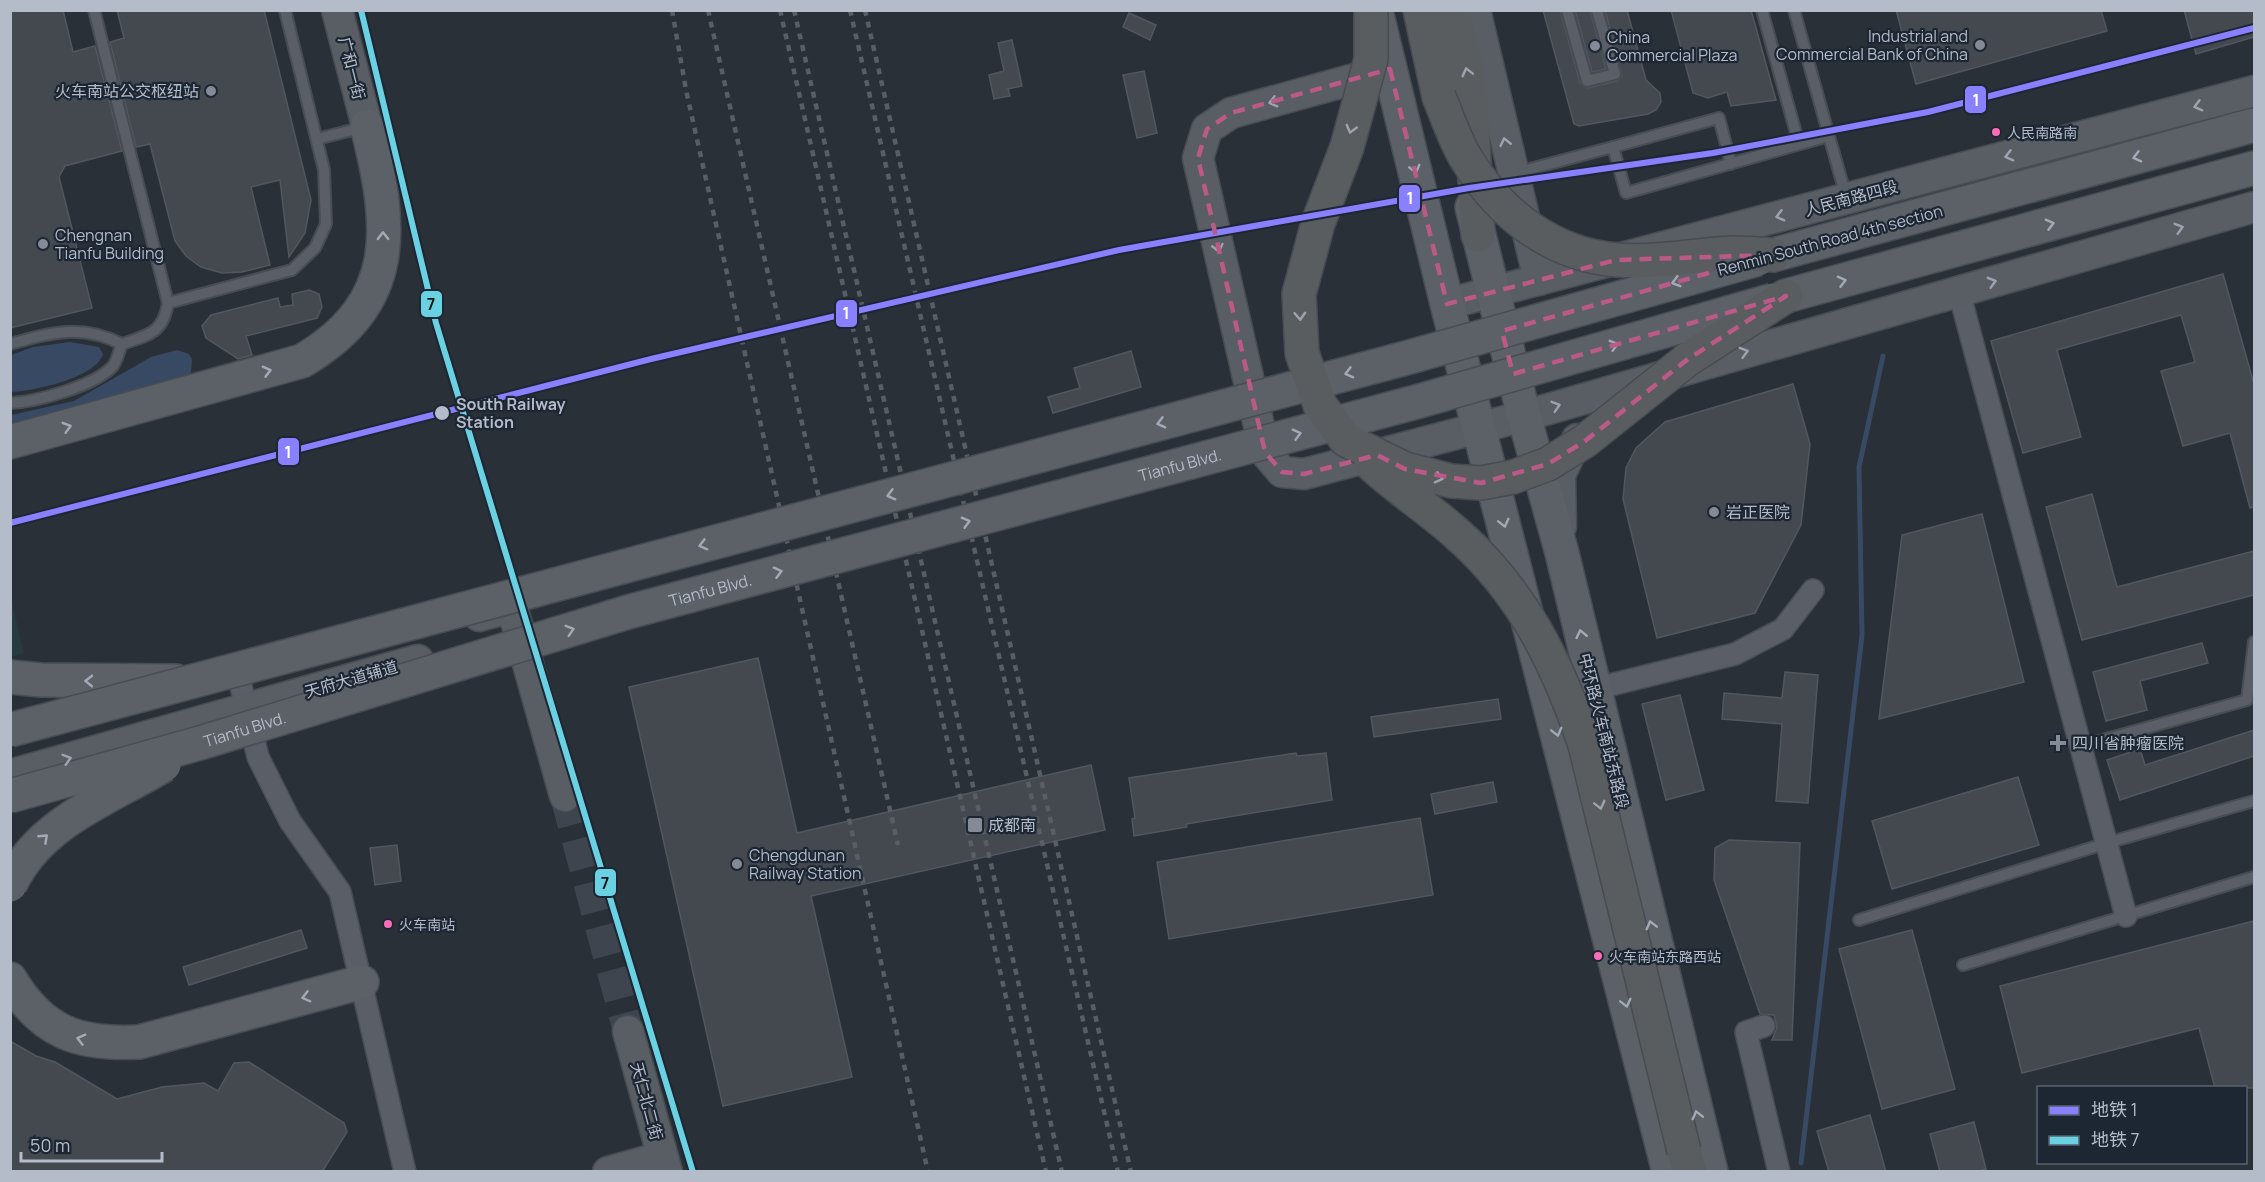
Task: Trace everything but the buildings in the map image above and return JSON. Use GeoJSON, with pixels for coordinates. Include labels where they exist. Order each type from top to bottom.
{"type":"FeatureCollection","features":[{"type":"Feature","properties":{"kind":"highway"},"geometry":{"type":"LineString","coordinates":[[1371,10],[1371,59],[1347,147],[1318,223],[1299,294],[1302,353],[1320,405],[1346,440],[1394,485],[1457,534],[1497,576],[1538,631],[1566,687],[1585,745],[1681,1165]]}},
{"type":"Feature","properties":{"kind":"highway"},"geometry":{"type":"LineString","coordinates":[[1422,10],[1439,97],[1466,159],[1495,198],[1529,230],[1560,248],[1616,260],[1666,260],[1732,253],[1773,255]]}},
{"type":"Feature","properties":{"kind":"highway"},"geometry":{"type":"LineString","coordinates":[[1452,10],[1470,87],[1471,185],[1478,235]]}},
{"type":"Feature","properties":{"kind":"highway"},"geometry":{"type":"LineString","coordinates":[[1346,440],[1405,469],[1451,481],[1481,483],[1513,477],[1548,464],[1585,441],[1688,359],[1786,296]]}},
{"type":"Feature","properties":{"kind":"main road"},"geometry":{"type":"LineString","coordinates":[[1376,10],[1447,304],[1681,1165]]}},
{"type":"Feature","properties":{"kind":"main road"},"geometry":{"type":"LineString","coordinates":[[1422,10],[1471,185]]}},
{"type":"Feature","properties":{"kind":"main road","name":"Renmin South Road 4th section"},"geometry":{"type":"LineString","coordinates":[[189,681],[1406,358],[1773,255],[2254,125]]}},
{"type":"Feature","properties":{"kind":"main road"},"geometry":{"type":"LineString","coordinates":[[10,442],[302,361],[332,344],[345,331],[369,297],[376,281],[384,242],[381,193],[367,126]]}},
{"type":"Feature","properties":{"kind":"main road"},"geometry":{"type":"LineString","coordinates":[[1786,296],[2254,168]]}},
{"type":"Feature","properties":{"kind":"main road","name":"中环路火车南站东路段"},"geometry":{"type":"LineString","coordinates":[[1478,235],[1562,553],[1711,1172]]}},
{"type":"Feature","properties":{"kind":"main road","name":"Tianfu Blvd."},"geometry":{"type":"LineString","coordinates":[[10,796],[200,743],[628,612],[1416,402],[1786,296]]}},
{"type":"Feature","properties":{"kind":"main road"},"geometry":{"type":"LineString","coordinates":[[10,677],[42,680],[189,681]]}},
{"type":"Feature","properties":{"kind":"main road"},"geometry":{"type":"LineString","coordinates":[[10,730],[189,681]]}},
{"type":"Feature","properties":{"kind":"main road"},"geometry":{"type":"LineString","coordinates":[[10,885],[21,863],[45,836],[88,807],[200,743]]}},
{"type":"Feature","properties":{"kind":"main road"},"geometry":{"type":"LineString","coordinates":[[10,979],[23,1001],[51,1026],[75,1038],[105,1044],[139,1042],[362,982]]}},
{"type":"Feature","properties":{"kind":"street","name":"广和一街"},"geometry":{"type":"LineString","coordinates":[[337,10],[367,126]]}},
{"type":"Feature","properties":{"kind":"street"},"geometry":{"type":"LineString","coordinates":[[1475,10],[1539,280]]}},
{"type":"Feature","properties":{"kind":"street"},"geometry":{"type":"LineString","coordinates":[[1390,69],[1231,113],[1207,129],[1198,158],[1265,452],[1282,472],[1304,474],[1480,428],[2254,207]]}},
{"type":"Feature","properties":{"kind":"street","name":"人民南路四段"},"geometry":{"type":"LineString","coordinates":[[1447,304],[2254,91]]}},
{"type":"Feature","properties":{"kind":"street"},"geometry":{"type":"LineString","coordinates":[[1959,292],[2126,916]]}},
{"type":"Feature","properties":{"kind":"street"},"geometry":{"type":"LineString","coordinates":[[1562,553],[1560,475],[1586,419],[1615,388]]}},
{"type":"Feature","properties":{"kind":"street"},"geometry":{"type":"LineString","coordinates":[[1594,689],[1736,654],[1783,629],[1813,590]]}},
{"type":"Feature","properties":{"kind":"street","name":"天府大道辅道"},"geometry":{"type":"LineString","coordinates":[[10,775],[244,695],[515,619],[565,796]]}},
{"type":"Feature","properties":{"kind":"street"},"geometry":{"type":"LineString","coordinates":[[244,695],[258,757],[284,810],[340,892],[405,1172]]}},
{"type":"Feature","properties":{"kind":"street","name":"天府大道辅道"},"geometry":{"type":"LineString","coordinates":[[10,745],[244,695]]}},
{"type":"Feature","properties":{"kind":"street"},"geometry":{"type":"LineString","coordinates":[[1764,1026],[1746,1032],[1779,1172]]}},
{"type":"Feature","properties":{"kind":"street","name":"天仁北二街"},"geometry":{"type":"LineString","coordinates":[[628,1031],[665,1164]]}},
{"type":"Feature","properties":{"kind":"street"},"geometry":{"type":"LineString","coordinates":[[609,1172],[665,1164]]}},
{"type":"Feature","properties":{"kind":"lane"},"geometry":{"type":"LineString","coordinates":[[10,344],[50,333],[76,331],[92,332],[122,344],[151,334],[165,320],[168,303],[94,10]]}},
{"type":"Feature","properties":{"kind":"lane"},"geometry":{"type":"LineString","coordinates":[[168,303],[292,270],[315,248],[326,224],[327,200],[324,170],[285,10]]}},
{"type":"Feature","properties":{"kind":"lane"},"geometry":{"type":"LineString","coordinates":[[1568,10],[1587,81],[1615,74],[1598,10]]}},
{"type":"Feature","properties":{"kind":"lane"},"geometry":{"type":"LineString","coordinates":[[1762,10],[1799,144]]}},
{"type":"Feature","properties":{"kind":"lane"},"geometry":{"type":"LineString","coordinates":[[1794,10],[1847,199]]}},
{"type":"Feature","properties":{"kind":"lane"},"geometry":{"type":"LineString","coordinates":[[1471,185],[1719,118],[1731,164]]}},
{"type":"Feature","properties":{"kind":"lane"},"geometry":{"type":"LineString","coordinates":[[317,139],[367,126]]}},
{"type":"Feature","properties":{"kind":"lane"},"geometry":{"type":"LineString","coordinates":[[1613,147],[1626,193],[1829,136]]}},
{"type":"Feature","properties":{"kind":"lane"},"geometry":{"type":"LineString","coordinates":[[10,403],[39,399],[89,381],[113,366],[122,344]]}},
{"type":"Feature","properties":{"kind":"lane"},"geometry":{"type":"LineString","coordinates":[[2081,746],[2247,700],[2254,642]]}},
{"type":"Feature","properties":{"kind":"lane"},"geometry":{"type":"LineString","coordinates":[[1859,920],[2107,843],[2254,801]]}},
{"type":"Feature","properties":{"kind":"lane"},"geometry":{"type":"LineString","coordinates":[[1963,966],[2254,878]]}},
{"type":"Feature","properties":{"kind":"highlighted area"},"geometry":{"type":"Polygon","coordinates":[[[1390,69],[1447,304],[1616,260],[1773,255],[1502,331],[1513,374],[1786,296],[1688,359],[1585,441],[1548,464],[1481,483],[1405,469],[1377,455],[1304,474],[1282,472],[1265,452],[1198,158],[1207,129],[1231,113],[1390,69]]]}},
{"type":"Feature","properties":{"kind":"green space"},"geometry":{"type":"Polygon","coordinates":[[[11,599],[24,653],[10,657],[11,599]]]}},
{"type":"Feature","properties":{"kind":"water"},"geometry":{"type":"Polygon","coordinates":[[[70,342],[99,347],[103,354],[89,370],[63,382],[11,392],[11,355],[33,347],[70,342]]]}},
{"type":"Feature","properties":{"kind":"water"},"geometry":{"type":"Polygon","coordinates":[[[177,350],[189,354],[192,359],[191,372],[184,379],[11,427],[11,415],[74,401],[151,357],[177,350]]]}},
{"type":"Feature","properties":{"kind":"waterway"},"geometry":{"type":"LineString","coordinates":[[1801,1163],[1862,635],[1859,467],[1883,356]]}},
{"type":"Feature","properties":{"kind":"tunnel"},"geometry":{"type":"LineString","coordinates":[[565,796],[628,1031]]}},
{"type":"Feature","properties":{"kind":"railway"},"geometry":{"type":"LineString","coordinates":[[672,10],[686,90],[928,1172]]}},
{"type":"Feature","properties":{"kind":"railway"},"geometry":{"type":"LineString","coordinates":[[708,10],[898,845]]}},
{"type":"Feature","properties":{"kind":"railway"},"geometry":{"type":"LineString","coordinates":[[780,10],[1046,1172]]}},
{"type":"Feature","properties":{"kind":"railway"},"geometry":{"type":"LineString","coordinates":[[794,10],[1062,1172]]}},
{"type":"Feature","properties":{"kind":"railway"},"geometry":{"type":"LineString","coordinates":[[850,10],[1118,1172]]}},
{"type":"Feature","properties":{"kind":"railway"},"geometry":{"type":"LineString","coordinates":[[865,10],[1131,1172]]}},
{"type":"Feature","properties":{"kind":"metro line","name":"7"},"geometry":{"type":"LineString","coordinates":[[361,10],[436,323],[693,1172]]}},
{"type":"Feature","properties":{"kind":"metro line","name":"1"},"geometry":{"type":"LineString","coordinates":[[10,523],[651,359],[1119,250],[1469,188],[1713,153],[1928,112],[2254,28]]}},
{"type":"Feature","properties":{"kind":"place","name":"Industrial and Commercial Bank of China"},"geometry":{"type":"Point","coordinates":[1980,45]}},
{"type":"Feature","properties":{"kind":"place","name":"China Commercial Plaza"},"geometry":{"type":"Point","coordinates":[1595,46]}},
{"type":"Feature","properties":{"kind":"place","name":"火车南站公交枢纽站"},"geometry":{"type":"Point","coordinates":[211,91]}},
{"type":"Feature","properties":{"kind":"place","name":"人民南路南"},"geometry":{"type":"Point","coordinates":[1996,132]}},
{"type":"Feature","properties":{"kind":"place","name":"Chengnan Tianfu Building"},"geometry":{"type":"Point","coordinates":[43,244]}},
{"type":"Feature","properties":{"kind":"place","name":"South Railway Station"},"geometry":{"type":"Point","coordinates":[442,413]}},
{"type":"Feature","properties":{"kind":"place","name":"岩正医院"},"geometry":{"type":"Point","coordinates":[1714,512]}},
{"type":"Feature","properties":{"kind":"place","name":"四川省肿瘤医院"},"geometry":{"type":"Point","coordinates":[2058,743]}},
{"type":"Feature","properties":{"kind":"place","name":"成都南"},"geometry":{"type":"Point","coordinates":[975,825]}},
{"type":"Feature","properties":{"kind":"place","name":"Chengdunan Railway Station"},"geometry":{"type":"Point","coordinates":[737,864]}},
{"type":"Feature","properties":{"kind":"place","name":"火车南站"},"geometry":{"type":"Point","coordinates":[388,924]}},
{"type":"Feature","properties":{"kind":"place","name":"火车南站东路西站"},"geometry":{"type":"Point","coordinates":[1598,956]}}]}
